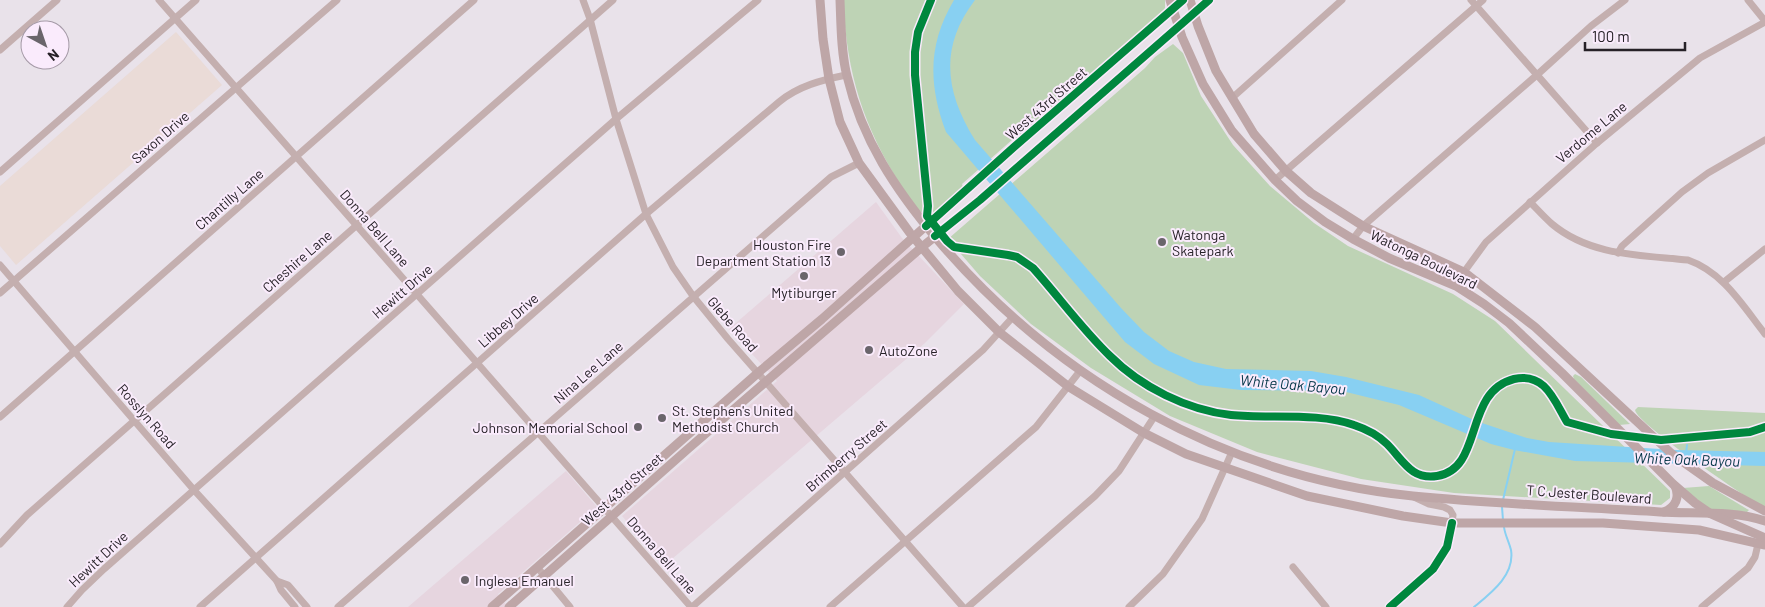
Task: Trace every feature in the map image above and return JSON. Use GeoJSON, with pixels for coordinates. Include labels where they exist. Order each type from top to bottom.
{"type":"FeatureCollection","features":[{"type":"Feature","properties":{"kind":"main road","name":"T C Jester Boulevard"},"geometry":{"type":"LineString","coordinates":[[820,0],[822,38],[829,79],[840,122],[859,163],[914,238],[958,291],[999,332],[1069,387],[1144,433],[1186,454],[1307,496],[1403,516],[1452,523],[1603,523],[1699,530],[1763,542]]}},
{"type":"Feature","properties":{"kind":"main road","name":"T C Jester Boulevard"},"geometry":{"type":"LineString","coordinates":[[840,0],[846,75],[864,126],[877,156],[892,182],[953,258],[1012,318],[1080,371],[1122,399],[1154,417],[1232,452],[1299,474],[1348,486],[1411,496],[1755,517],[1765,521]]}},
{"type":"Feature","properties":{"kind":"main road","name":"West 43rd Street"},"geometry":{"type":"LineString","coordinates":[[492,607],[759,372],[822,320],[1171,5],[1183,0]]}},
{"type":"Feature","properties":{"kind":"main road","name":"Watonga Boulevard"},"geometry":{"type":"LineString","coordinates":[[1190,0],[1216,71],[1254,134],[1286,171],[1311,193],[1363,226],[1464,272],[1535,327],[1672,454],[1713,483],[1765,511]]}},
{"type":"Feature","properties":{"kind":"main road","name":"West 43rd Street"},"geometry":{"type":"LineString","coordinates":[[508,607],[689,448],[922,247],[980,200],[1209,0]]}},
{"type":"Feature","properties":{"kind":"main road","name":"Watonga Boulevard"},"geometry":{"type":"LineString","coordinates":[[1171,5],[1203,84],[1232,131],[1275,180],[1325,222],[1353,239],[1389,258],[1456,286],[1484,304],[1508,323],[1562,373],[1673,484],[1711,514],[1763,542]]}},
{"type":"Feature","properties":{"kind":"main road"},"geometry":{"type":"LineString","coordinates":[[1058,109],[1069,121]]}},
{"type":"Feature","properties":{"kind":"main road"},"geometry":{"type":"LineString","coordinates":[[858,286],[868,294]]}},
{"type":"Feature","properties":{"kind":"main road"},"geometry":{"type":"LineString","coordinates":[[822,320],[829,328]]}},
{"type":"Feature","properties":{"kind":"main road"},"geometry":{"type":"LineString","coordinates":[[1562,373],[1572,362]]}},
{"type":"Feature","properties":{"kind":"main road"},"geometry":{"type":"LineString","coordinates":[[682,440],[689,448]]}},
{"type":"Feature","properties":{"kind":"main road"},"geometry":{"type":"LineString","coordinates":[[1663,512],[1670,509],[1677,499],[1677,491],[1673,484]]}},
{"type":"Feature","properties":{"kind":"main road"},"geometry":{"type":"LineString","coordinates":[[1603,523],[1604,508]]}},
{"type":"Feature","properties":{"kind":"street"},"geometry":{"type":"LineString","coordinates":[[0,50],[57,0]]}},
{"type":"Feature","properties":{"kind":"street","name":"Donna Bell Lane"},"geometry":{"type":"LineString","coordinates":[[159,0],[691,607]]}},
{"type":"Feature","properties":{"kind":"street"},"geometry":{"type":"LineString","coordinates":[[0,172],[196,0]]}},
{"type":"Feature","properties":{"kind":"street","name":"Saxon Drive"},"geometry":{"type":"LineString","coordinates":[[0,294],[337,0]]}},
{"type":"Feature","properties":{"kind":"street","name":"Chantilly Lane"},"geometry":{"type":"LineString","coordinates":[[0,416],[474,0]]}},
{"type":"Feature","properties":{"kind":"street","name":"Glebe Road"},"geometry":{"type":"LineString","coordinates":[[583,0],[590,19],[616,119],[646,214],[673,267],[693,296],[963,607]]}},
{"type":"Feature","properties":{"kind":"street","name":"Cheshire Lane"},"geometry":{"type":"LineString","coordinates":[[0,544],[27,515],[134,420],[613,0]]}},
{"type":"Feature","properties":{"kind":"street","name":"Hewitt Drive"},"geometry":{"type":"LineString","coordinates":[[67,607],[104,569],[616,119],[758,0]]}},
{"type":"Feature","properties":{"kind":"street"},"geometry":{"type":"LineString","coordinates":[[1232,98],[1342,0]]}},
{"type":"Feature","properties":{"kind":"street"},"geometry":{"type":"LineString","coordinates":[[1275,180],[1474,3],[1482,0]]}},
{"type":"Feature","properties":{"kind":"street"},"geometry":{"type":"LineString","coordinates":[[1353,239],[1363,226],[1591,26],[1625,0]]}},
{"type":"Feature","properties":{"kind":"street"},"geometry":{"type":"LineString","coordinates":[[1748,0],[1765,21]]}},
{"type":"Feature","properties":{"kind":"street"},"geometry":{"type":"LineString","coordinates":[[1474,3],[1597,143]]}},
{"type":"Feature","properties":{"kind":"street","name":"Verdome Lane"},"geometry":{"type":"LineString","coordinates":[[1456,286],[1486,242],[1597,143],[1700,58],[1765,21]]}},
{"type":"Feature","properties":{"kind":"street","name":"Libbey Drive"},"geometry":{"type":"LineString","coordinates":[[200,607],[646,214],[790,93],[846,75]]}},
{"type":"Feature","properties":{"kind":"street"},"geometry":{"type":"LineString","coordinates":[[1618,253],[1622,246],[1682,192],[1708,173],[1765,140]]}},
{"type":"Feature","properties":{"kind":"street","name":"Nina Lee Lane"},"geometry":{"type":"LineString","coordinates":[[338,607],[693,296],[832,177],[859,163]]}},
{"type":"Feature","properties":{"kind":"street"},"geometry":{"type":"LineString","coordinates":[[1530,202],[1552,224],[1584,244],[1618,253],[1688,260],[1699,264],[1724,282],[1765,334]]}},
{"type":"Feature","properties":{"kind":"street"},"geometry":{"type":"LineString","coordinates":[[1724,282],[1765,249]]}},
{"type":"Feature","properties":{"kind":"street","name":"Rosslyn Road"},"geometry":{"type":"LineString","coordinates":[[0,265],[194,490],[277,581],[281,590],[295,607]]}},
{"type":"Feature","properties":{"kind":"street","name":"Brimberry Street"},"geometry":{"type":"LineString","coordinates":[[691,607],[984,350],[1012,318]]}},
{"type":"Feature","properties":{"kind":"street"},"geometry":{"type":"LineString","coordinates":[[830,607],[1036,426],[1080,371]]}},
{"type":"Feature","properties":{"kind":"street"},"geometry":{"type":"LineString","coordinates":[[968,607],[1096,496],[1119,471],[1154,417]]}},
{"type":"Feature","properties":{"kind":"street"},"geometry":{"type":"LineString","coordinates":[[1129,607],[1163,574],[1202,519],[1232,452]]}},
{"type":"Feature","properties":{"kind":"street"},"geometry":{"type":"LineString","coordinates":[[1390,607],[1433,569],[1447,547],[1452,523],[1450,510],[1411,496]]}},
{"type":"Feature","properties":{"kind":"street"},"geometry":{"type":"LineString","coordinates":[[1702,607],[1748,568],[1763,542]]}},
{"type":"Feature","properties":{"kind":"street"},"geometry":{"type":"LineString","coordinates":[[537,567],[570,607]]}},
{"type":"Feature","properties":{"kind":"street"},"geometry":{"type":"LineString","coordinates":[[1292,567],[1326,607]]}},
{"type":"Feature","properties":{"kind":"street","name":"Rosslyn Road"},"geometry":{"type":"LineString","coordinates":[[277,581],[288,585],[307,607]]}},
{"type":"Feature","properties":{"kind":"shaded area"},"geometry":{"type":"Polygon","coordinates":[[[176,32],[222,85],[16,265],[0,246],[0,186],[176,32]]]}},
{"type":"Feature","properties":{"kind":"shaded area"},"geometry":{"type":"Polygon","coordinates":[[[876,202],[902,238],[964,304],[925,343],[665,565],[622,516],[777,381],[729,329],[876,202]]]}},
{"type":"Feature","properties":{"kind":"shaded area"},"geometry":{"type":"Polygon","coordinates":[[[566,471],[597,507],[498,594],[508,607],[408,607],[566,471]]]}},
{"type":"Feature","properties":{"kind":"green space"},"geometry":{"type":"Polygon","coordinates":[[[843,0],[1165,0],[1165,8],[1162,13],[1015,141],[1013,139],[962,184],[963,187],[933,214],[928,214],[915,207],[909,198],[889,166],[867,121],[859,99],[848,52],[843,0]]]}},
{"type":"Feature","properties":{"kind":"green space"},"geometry":{"type":"Polygon","coordinates":[[[1173,44],[1183,53],[1201,96],[1233,145],[1270,186],[1314,223],[1348,246],[1453,294],[1495,321],[1670,491],[1670,498],[1661,505],[1454,493],[1361,479],[1257,452],[1170,416],[1091,368],[1031,324],[980,276],[948,239],[1145,68],[1155,57],[1173,44]]]}},
{"type":"Feature","properties":{"kind":"green space"},"geometry":{"type":"Polygon","coordinates":[[[1575,374],[1581,377],[1630,424],[1619,425],[1574,379],[1573,376],[1575,374]]]}},
{"type":"Feature","properties":{"kind":"green space"},"geometry":{"type":"Polygon","coordinates":[[[1638,407],[1765,413],[1765,509],[1672,445],[1641,418],[1635,410],[1638,407]]]}},
{"type":"Feature","properties":{"kind":"green space"},"geometry":{"type":"Polygon","coordinates":[[[1709,486],[1749,510],[1747,512],[1710,510],[1683,488],[1709,486]]]}},
{"type":"Feature","properties":{"kind":"water","name":"White Oak Bayou"},"geometry":{"type":"Polygon","coordinates":[[[954,0],[975,0],[963,18],[956,35],[951,52],[950,70],[957,104],[975,140],[1121,308],[1144,332],[1169,351],[1194,362],[1226,369],[1311,371],[1346,377],[1419,395],[1476,421],[1527,438],[1549,442],[1676,450],[1765,452],[1765,466],[1575,461],[1491,444],[1399,405],[1342,391],[1241,390],[1199,385],[1154,364],[1125,342],[946,132],[936,97],[934,81],[935,48],[945,16],[954,0]]]}},
{"type":"Feature","properties":{"kind":"waterway","name":"White Oak Bayou"},"geometry":{"type":"LineString","coordinates":[[1686,453],[1687,445]]}},
{"type":"Feature","properties":{"kind":"waterway"},"geometry":{"type":"LineString","coordinates":[[1503,500],[1515,449]]}},
{"type":"Feature","properties":{"kind":"waterway"},"geometry":{"type":"LineString","coordinates":[[1502,507],[1503,520]]}},
{"type":"Feature","properties":{"kind":"waterway"},"geometry":{"type":"LineString","coordinates":[[1474,607],[1488,596],[1506,575],[1511,559],[1511,550],[1504,527]]}},
{"type":"Feature","properties":{"kind":"cycle path"},"geometry":{"type":"LineString","coordinates":[[931,0],[918,32],[915,52],[915,75],[928,206],[927,216],[954,247],[1017,257],[1033,268],[1110,356],[1150,387],[1182,402],[1214,412],[1246,416],[1309,417],[1354,425],[1380,438],[1408,468],[1420,475],[1428,476],[1437,476],[1452,470],[1462,460],[1487,399],[1498,387],[1514,379],[1525,378],[1541,384],[1553,397],[1567,422],[1611,434],[1661,440],[1750,432],[1765,427]]}},
{"type":"Feature","properties":{"kind":"cycle path"},"geometry":{"type":"LineString","coordinates":[[926,226],[1183,0]]}},
{"type":"Feature","properties":{"kind":"cycle path"},"geometry":{"type":"LineString","coordinates":[[935,236],[980,200],[1209,0]]}},
{"type":"Feature","properties":{"kind":"cycle path"},"geometry":{"type":"LineString","coordinates":[[1390,607],[1433,569],[1447,547],[1452,523]]}},
{"type":"Feature","properties":{"kind":"place","name":"Watonga Skatepark"},"geometry":{"type":"Point","coordinates":[1162,242]}},
{"type":"Feature","properties":{"kind":"place","name":"Houston Fire Department Station 13"},"geometry":{"type":"Point","coordinates":[841,252]}},
{"type":"Feature","properties":{"kind":"place","name":"Mytiburger"},"geometry":{"type":"Point","coordinates":[804,276]}},
{"type":"Feature","properties":{"kind":"place","name":"AutoZone"},"geometry":{"type":"Point","coordinates":[869,350]}},
{"type":"Feature","properties":{"kind":"place","name":"St. Stephen's United Methodist Church"},"geometry":{"type":"Point","coordinates":[662,418]}},
{"type":"Feature","properties":{"kind":"place","name":"Johnson Memorial School"},"geometry":{"type":"Point","coordinates":[638,427]}},
{"type":"Feature","properties":{"kind":"place","name":"Inglesa Emanuel"},"geometry":{"type":"Point","coordinates":[465,580]}}]}
